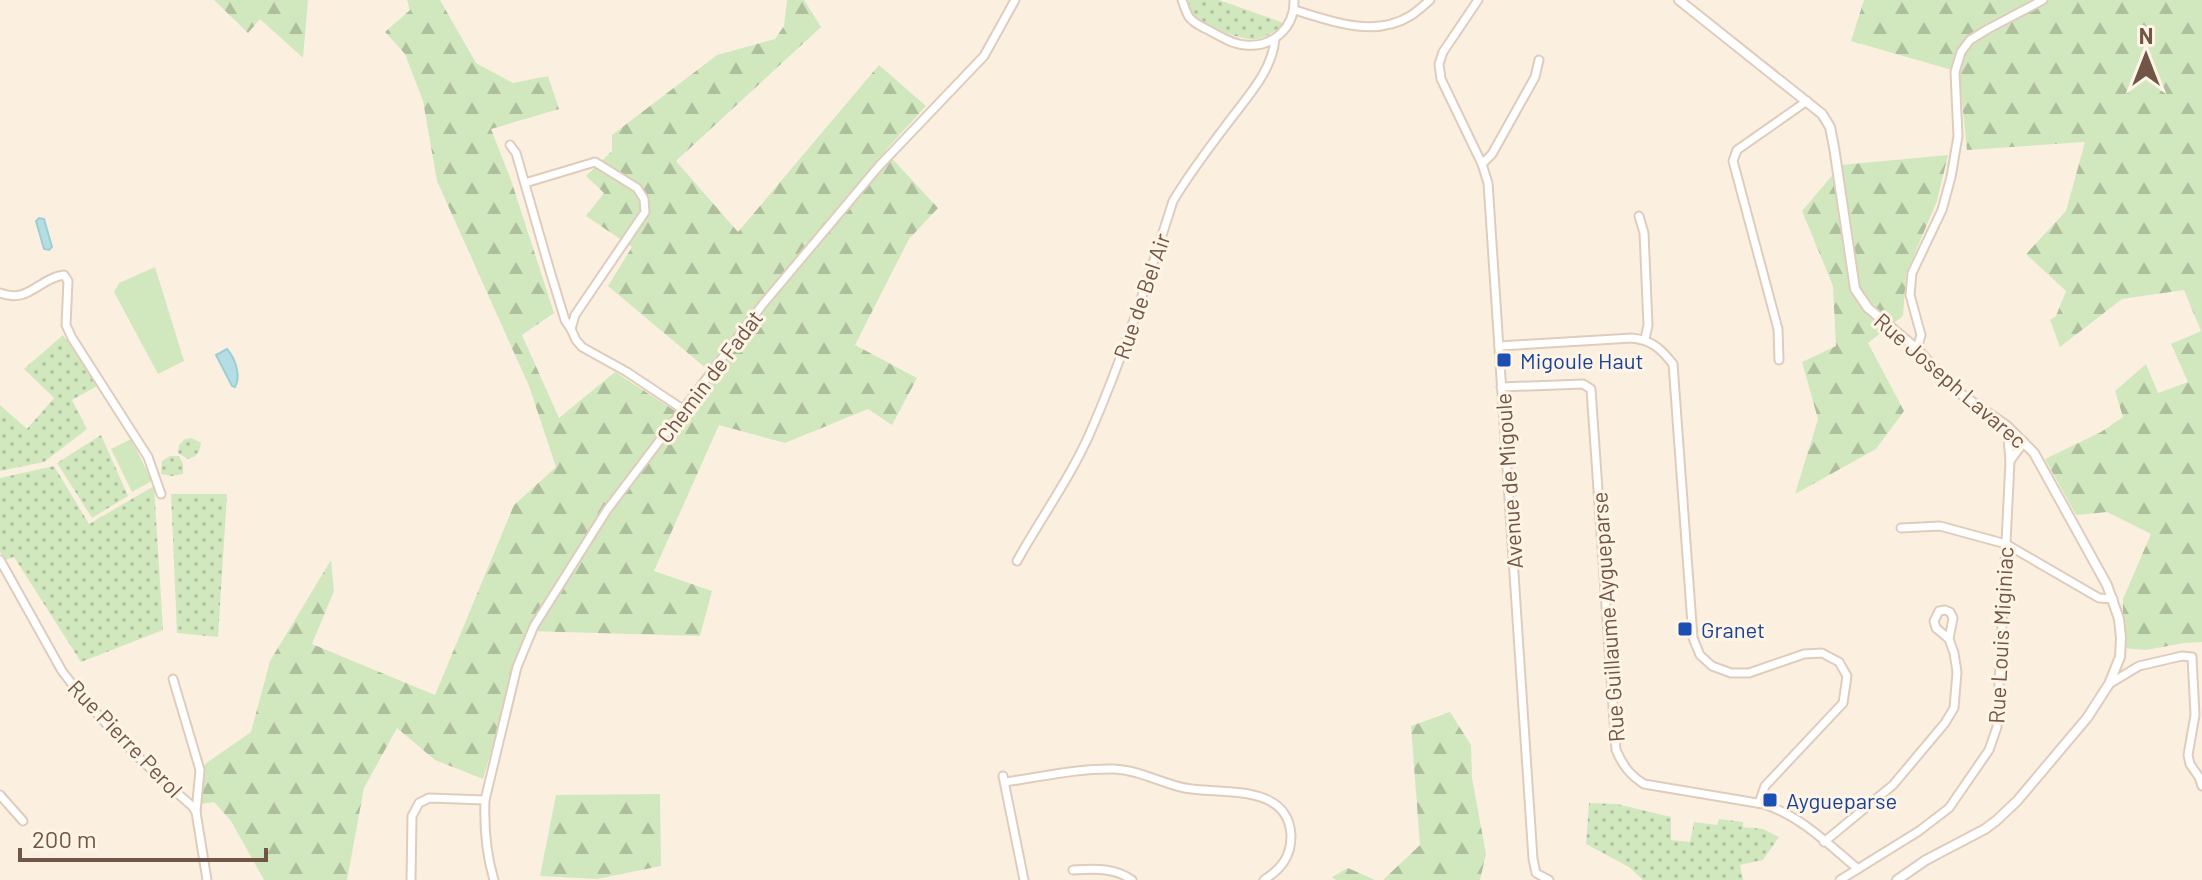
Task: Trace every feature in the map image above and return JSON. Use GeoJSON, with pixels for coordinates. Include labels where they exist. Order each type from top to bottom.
{"type":"FeatureCollection","features":[{"type":"Feature","properties":{"kind":"street","name":"Chemin de Fadat"},"geometry":{"type":"LineString","coordinates":[[494,880],[487,858],[485,800],[517,667],[534,626],[607,510],[763,304],[879,166],[984,56],[1015,0]]}},
{"type":"Feature","properties":{"kind":"street"},"geometry":{"type":"LineString","coordinates":[[1182,0],[1191,20],[1223,39],[1246,45],[1275,39],[1289,25],[1295,10],[1294,0]]}},
{"type":"Feature","properties":{"kind":"street"},"geometry":{"type":"LineString","coordinates":[[1295,10],[1339,25],[1387,24],[1409,17],[1430,0]]}},
{"type":"Feature","properties":{"kind":"street","name":"Avenue de Migoule"},"geometry":{"type":"LineString","coordinates":[[1478,0],[1443,52],[1439,64],[1441,79],[1488,183],[1534,876],[1549,880]]}},
{"type":"Feature","properties":{"kind":"street","name":"Rue Joseph Lavarec"},"geometry":{"type":"LineString","coordinates":[[1679,0],[1822,114],[1830,127],[1855,289],[1868,308],[1917,349],[1956,390],[2007,426],[2034,453],[2113,599],[2119,619],[2120,657],[2109,684],[2087,718],[2017,801],[1985,829],[1926,860],[1897,880]]}},
{"type":"Feature","properties":{"kind":"street"},"geometry":{"type":"LineString","coordinates":[[1917,349],[1921,335],[1910,295],[1912,273],[1942,210],[1951,177],[1958,136],[1955,72],[1961,52],[1970,40],[2043,0]]}},
{"type":"Feature","properties":{"kind":"street","name":"Rue de Bel Air"},"geometry":{"type":"LineString","coordinates":[[1017,561],[1064,485],[1090,433],[1114,375],[1173,201],[1188,176],[1264,76],[1274,51],[1275,39]]}},
{"type":"Feature","properties":{"kind":"street"},"geometry":{"type":"LineString","coordinates":[[1482,164],[1492,154],[1535,77],[1539,60]]}},
{"type":"Feature","properties":{"kind":"street"},"geometry":{"type":"LineString","coordinates":[[1779,360],[1778,329],[1733,161],[1737,150],[1807,101]]}},
{"type":"Feature","properties":{"kind":"street"},"geometry":{"type":"LineString","coordinates":[[510,145],[516,153],[565,320],[576,340],[582,347],[684,410]]}},
{"type":"Feature","properties":{"kind":"street"},"geometry":{"type":"LineString","coordinates":[[525,183],[595,162],[637,188],[644,199],[645,212],[575,315],[571,329]]}},
{"type":"Feature","properties":{"kind":"street"},"geometry":{"type":"LineString","coordinates":[[1639,216],[1644,233],[1648,325],[1645,339]]}},
{"type":"Feature","properties":{"kind":"street"},"geometry":{"type":"LineString","coordinates":[[0,293],[16,296],[31,292],[56,276],[64,275],[70,288],[66,325],[148,457],[161,494]]}},
{"type":"Feature","properties":{"kind":"street"},"geometry":{"type":"LineString","coordinates":[[1499,346],[1645,339],[1660,348],[1673,364],[1693,638],[1700,655],[1712,666],[1731,673],[1749,673],[1804,654],[1822,653],[1839,662],[1847,676],[1843,703],[1765,786],[1759,803]]}},
{"type":"Feature","properties":{"kind":"street","name":"Rue Guillaume Aygueparse"},"geometry":{"type":"LineString","coordinates":[[1501,387],[1583,384],[1591,389],[1616,750],[1631,776],[1644,784],[1778,808],[1858,869]]}},
{"type":"Feature","properties":{"kind":"street","name":"Rue Louis Miginiac"},"geometry":{"type":"LineString","coordinates":[[1840,880],[1919,831],[1949,808],[1989,750],[1997,727],[2010,461],[2007,426]]}},
{"type":"Feature","properties":{"kind":"street"},"geometry":{"type":"LineString","coordinates":[[2010,461],[2024,442]]}},
{"type":"Feature","properties":{"kind":"street"},"geometry":{"type":"LineString","coordinates":[[1901,528],[1940,526],[2006,544],[2099,598],[2113,599]]}},
{"type":"Feature","properties":{"kind":"street","name":"Rue Pierre Perol"},"geometry":{"type":"LineString","coordinates":[[0,560],[62,671],[126,743],[196,812],[207,880]]}},
{"type":"Feature","properties":{"kind":"street"},"geometry":{"type":"LineString","coordinates":[[1824,842],[1893,785],[1945,723],[1954,708],[1956,694],[1957,672],[1949,639]]}},
{"type":"Feature","properties":{"kind":"street"},"geometry":{"type":"LineString","coordinates":[[2109,684],[2139,666],[2182,656],[2192,657],[2195,715],[2188,755],[2202,786]]}},
{"type":"Feature","properties":{"kind":"street"},"geometry":{"type":"LineString","coordinates":[[173,679],[200,770],[196,812]]}},
{"type":"Feature","properties":{"kind":"street"},"geometry":{"type":"LineString","coordinates":[[1024,880],[1004,779],[1116,769],[1186,788],[1248,793],[1281,810],[1290,826],[1288,856],[1278,871],[1264,880]]}},
{"type":"Feature","properties":{"kind":"street"},"geometry":{"type":"LineString","coordinates":[[0,795],[23,821]]}},
{"type":"Feature","properties":{"kind":"street"},"geometry":{"type":"LineString","coordinates":[[411,880],[412,816],[419,803],[429,798],[485,800]]}},
{"type":"Feature","properties":{"kind":"street"},"geometry":{"type":"LineString","coordinates":[[1073,870],[1109,869],[1132,880]]}},
{"type":"Feature","properties":{"kind":"green space"},"geometry":{"type":"Polygon","coordinates":[[[214,0],[308,0],[303,58],[260,19],[248,33],[214,0]]]}},
{"type":"Feature","properties":{"kind":"green space"},"geometry":{"type":"Polygon","coordinates":[[[407,0],[440,0],[476,63],[513,83],[548,76],[559,109],[491,129],[511,180],[554,313],[522,335],[559,418],[615,372],[683,416],[714,375],[608,286],[632,247],[586,216],[604,193],[586,176],[612,151],[612,135],[717,55],[775,39],[784,26],[787,0],[804,0],[821,27],[676,161],[738,232],[879,65],[926,106],[885,151],[938,208],[909,239],[855,345],[917,378],[892,425],[868,409],[785,443],[719,425],[654,571],[712,591],[700,636],[526,631],[483,779],[435,760],[397,728],[364,788],[347,880],[264,880],[231,821],[214,802],[201,804],[205,764],[251,732],[270,661],[331,560],[334,591],[312,644],[435,695],[514,505],[556,467],[529,386],[437,181],[423,101],[405,54],[385,32],[410,10],[407,0]]]}},
{"type":"Feature","properties":{"kind":"green space"},"geometry":{"type":"Polygon","coordinates":[[[1188,0],[1219,0],[1284,23],[1261,38],[1243,38],[1201,22],[1193,14],[1188,0]]]}},
{"type":"Feature","properties":{"kind":"green space"},"geometry":{"type":"Polygon","coordinates":[[[1864,0],[2202,0],[2202,642],[2146,650],[2122,648],[2123,599],[2151,534],[2107,512],[2076,515],[2045,459],[2101,432],[2123,417],[2115,391],[2146,364],[2158,393],[2188,382],[2171,344],[2201,331],[2184,290],[2122,299],[2060,347],[2050,320],[2056,316],[2066,291],[2026,254],[2066,211],[2085,142],[1967,150],[1959,72],[1851,41],[1864,0]]]}},
{"type":"Feature","properties":{"kind":"green space"},"geometry":{"type":"Polygon","coordinates":[[[1948,155],[1937,201],[1906,274],[1903,316],[1868,343],[1904,411],[1876,449],[1795,494],[1818,419],[1802,362],[1836,346],[1833,286],[1802,211],[1841,165],[1948,155]]]}},
{"type":"Feature","properties":{"kind":"green space"},"geometry":{"type":"Polygon","coordinates":[[[155,267],[184,361],[158,374],[114,292],[119,283],[155,267]]]}},
{"type":"Feature","properties":{"kind":"green space"},"geometry":{"type":"Polygon","coordinates":[[[63,335],[99,385],[72,400],[87,429],[44,462],[0,471],[0,405],[27,429],[54,398],[24,369],[63,335]]]}},
{"type":"Feature","properties":{"kind":"green space"},"geometry":{"type":"Polygon","coordinates":[[[101,435],[128,496],[92,518],[57,463],[101,435]]]}},
{"type":"Feature","properties":{"kind":"green space"},"geometry":{"type":"Polygon","coordinates":[[[192,438],[201,446],[196,455],[188,459],[178,453],[179,445],[185,439],[192,438]]]}},
{"type":"Feature","properties":{"kind":"green space"},"geometry":{"type":"Polygon","coordinates":[[[131,439],[152,481],[132,492],[111,449],[131,439]]]}},
{"type":"Feature","properties":{"kind":"green space"},"geometry":{"type":"Polygon","coordinates":[[[170,456],[179,456],[183,474],[161,474],[162,461],[170,456]]]}},
{"type":"Feature","properties":{"kind":"green space"},"geometry":{"type":"Polygon","coordinates":[[[54,466],[89,524],[154,486],[163,630],[81,662],[14,557],[5,560],[0,552],[0,478],[54,466]]]}},
{"type":"Feature","properties":{"kind":"green space"},"geometry":{"type":"Polygon","coordinates":[[[171,494],[227,494],[218,637],[177,633],[171,494]]]}},
{"type":"Feature","properties":{"kind":"green space"},"geometry":{"type":"Polygon","coordinates":[[[1450,712],[1471,745],[1472,778],[1486,854],[1480,880],[1383,880],[1420,845],[1411,726],[1450,712]]]}},
{"type":"Feature","properties":{"kind":"green space"},"geometry":{"type":"Polygon","coordinates":[[[660,794],[661,866],[597,879],[540,876],[556,795],[660,794]]]}},
{"type":"Feature","properties":{"kind":"green space"},"geometry":{"type":"Polygon","coordinates":[[[1589,803],[1617,804],[1671,817],[1671,840],[1690,842],[1694,822],[1717,825],[1719,819],[1743,822],[1743,827],[1763,829],[1779,837],[1763,860],[1740,865],[1743,880],[1643,880],[1629,867],[1586,844],[1589,803]]]}},
{"type":"Feature","properties":{"kind":"green space"},"geometry":{"type":"Polygon","coordinates":[[[1348,868],[1375,880],[1336,880],[1332,877],[1348,868]]]}},
{"type":"Feature","properties":{"kind":"water"},"geometry":{"type":"Polygon","coordinates":[[[44,219],[52,247],[49,250],[44,249],[36,221],[44,219]]]}},
{"type":"Feature","properties":{"kind":"water"},"geometry":{"type":"Polygon","coordinates":[[[227,349],[237,368],[235,387],[216,355],[227,349]]]}},
{"type":"Feature","properties":{"kind":"place","name":"Migoule Haut"},"geometry":{"type":"Point","coordinates":[1504,360]}},
{"type":"Feature","properties":{"kind":"place","name":"Granet"},"geometry":{"type":"Point","coordinates":[1685,629]}},
{"type":"Feature","properties":{"kind":"place","name":"Aygueparse"},"geometry":{"type":"Point","coordinates":[1770,800]}}]}
